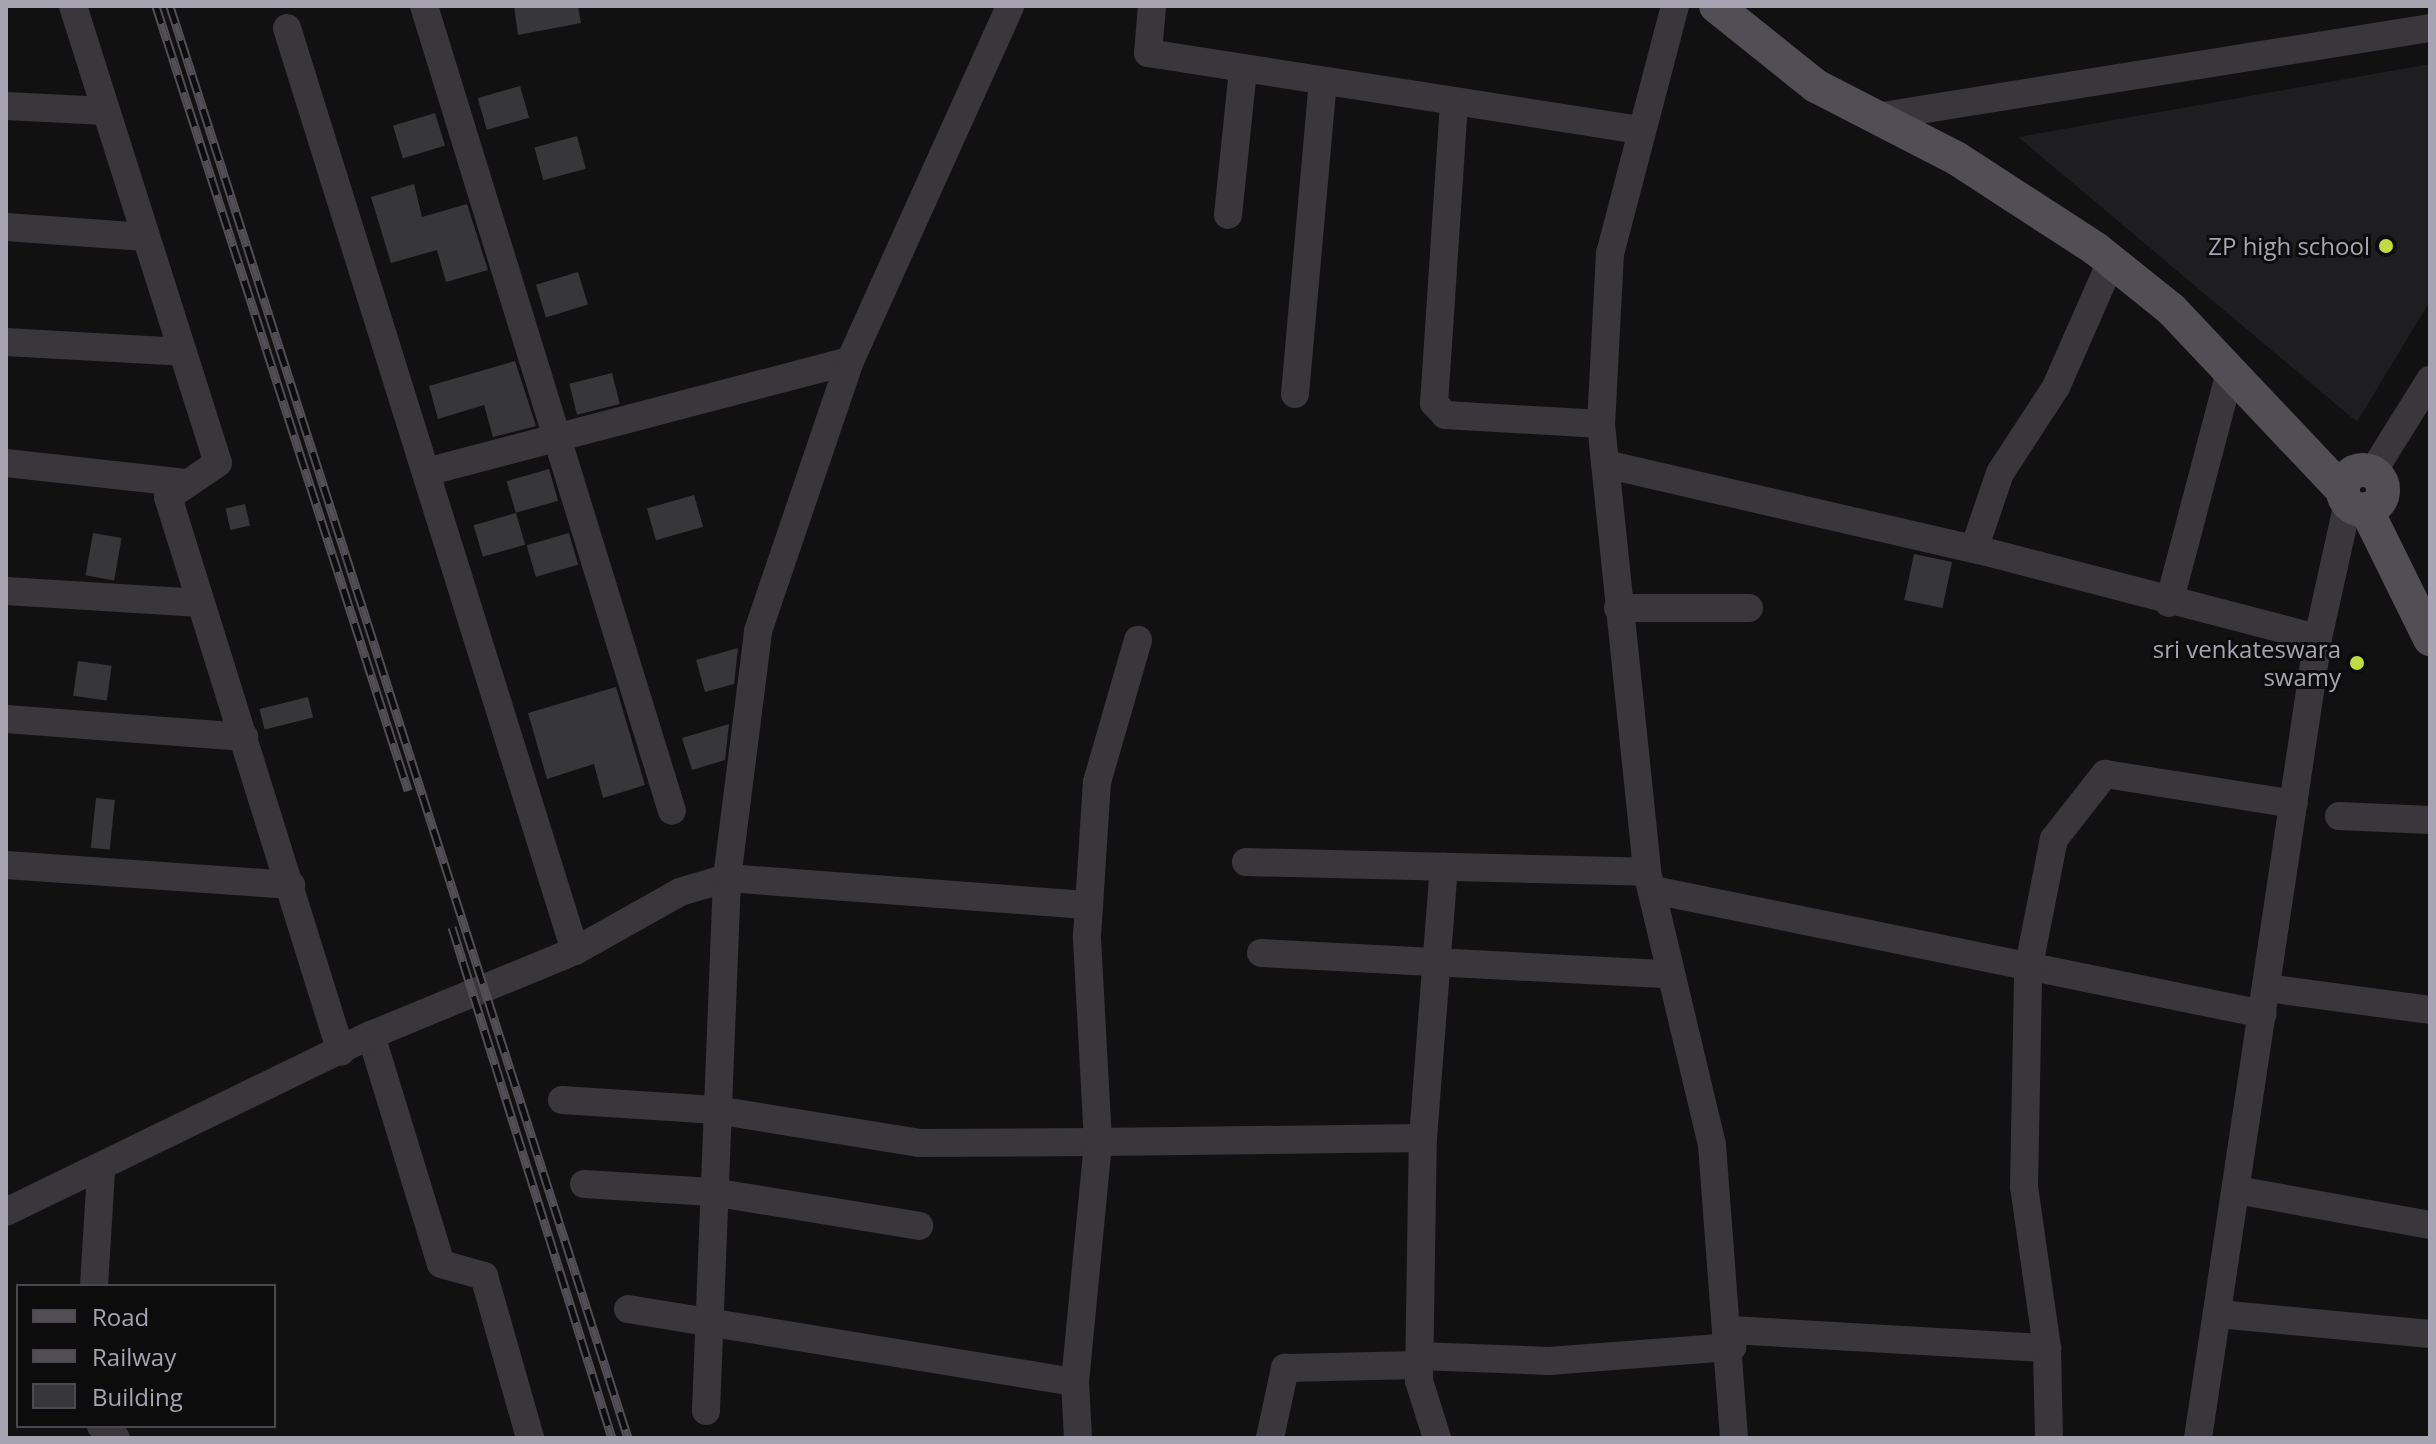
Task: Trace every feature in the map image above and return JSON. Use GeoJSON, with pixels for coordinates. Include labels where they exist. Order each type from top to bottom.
{"type":"FeatureCollection","features":[{"type":"Feature","properties":{"kind":"main road"},"geometry":{"type":"LineString","coordinates":[[1716,6],[1816,86],[1956,158],[2111,262],[2231,369],[2362,495],[2430,597]]}},
{"type":"Feature","properties":{"kind":"main road"},"geometry":{"type":"LineString","coordinates":[[2362,495],[2430,639]]}},
{"type":"Feature","properties":{"kind":"street"},"geometry":{"type":"LineString","coordinates":[[73,6],[218,463],[168,497],[341,1052]]}},
{"type":"Feature","properties":{"kind":"street"},"geometry":{"type":"LineString","coordinates":[[424,6],[672,811]]}},
{"type":"Feature","properties":{"kind":"street"},"geometry":{"type":"LineString","coordinates":[[706,1411],[712,1192],[727,878],[758,631],[850,361],[1010,6]]}},
{"type":"Feature","properties":{"kind":"street"},"geometry":{"type":"LineString","coordinates":[[1152,6],[1148,53],[1637,130]]}},
{"type":"Feature","properties":{"kind":"street"},"geometry":{"type":"LineString","coordinates":[[1675,6],[1637,130],[1610,253],[1601,424],[1618,608],[1650,881],[1667,974],[1712,1145],[1732,1338],[1734,1438]]}},
{"type":"Feature","properties":{"kind":"street"},"geometry":{"type":"LineString","coordinates":[[287,28],[575,951]]}},
{"type":"Feature","properties":{"kind":"street"},"geometry":{"type":"LineString","coordinates":[[1876,117],[2430,28]]}},
{"type":"Feature","properties":{"kind":"street"},"geometry":{"type":"LineString","coordinates":[[1228,215],[1243,69]]}},
{"type":"Feature","properties":{"kind":"street"},"geometry":{"type":"LineString","coordinates":[[1295,394],[1323,82]]}},
{"type":"Feature","properties":{"kind":"street"},"geometry":{"type":"LineString","coordinates":[[1454,103],[1434,403],[1445,415],[1601,424]]}},
{"type":"Feature","properties":{"kind":"street"},"geometry":{"type":"LineString","coordinates":[[6,106],[106,111]]}},
{"type":"Feature","properties":{"kind":"street"},"geometry":{"type":"LineString","coordinates":[[6,227],[146,237]]}},
{"type":"Feature","properties":{"kind":"street"},"geometry":{"type":"LineString","coordinates":[[1974,549],[1995,484],[2075,352],[2111,262]]}},
{"type":"Feature","properties":{"kind":"street"},"geometry":{"type":"LineString","coordinates":[[6,342],[183,352]]}},
{"type":"Feature","properties":{"kind":"street"},"geometry":{"type":"LineString","coordinates":[[426,472],[556,435],[850,361]]}},
{"type":"Feature","properties":{"kind":"street"},"geometry":{"type":"LineString","coordinates":[[2169,603],[2231,369]]}},
{"type":"Feature","properties":{"kind":"street"},"geometry":{"type":"LineString","coordinates":[[2198,1438],[2318,638],[2362,495],[2430,380]]}},
{"type":"Feature","properties":{"kind":"street"},"geometry":{"type":"LineString","coordinates":[[6,463],[188,483]]}},
{"type":"Feature","properties":{"kind":"street"},"geometry":{"type":"LineString","coordinates":[[1605,464],[1974,549],[2169,603],[2318,638]]}},
{"type":"Feature","properties":{"kind":"street"},"geometry":{"type":"LineString","coordinates":[[6,591],[201,603]]}},
{"type":"Feature","properties":{"kind":"street"},"geometry":{"type":"LineString","coordinates":[[1618,608],[1749,608]]}},
{"type":"Feature","properties":{"kind":"street"},"geometry":{"type":"LineString","coordinates":[[1078,1438],[1075,1382],[1098,1142],[1089,905],[1097,782],[1138,640]]}},
{"type":"Feature","properties":{"kind":"street"},"geometry":{"type":"LineString","coordinates":[[6,719],[244,737]]}},
{"type":"Feature","properties":{"kind":"street"},"geometry":{"type":"LineString","coordinates":[[2049,1438],[2047,1348],[2024,1187],[2028,970],[2054,839],[2105,774],[2294,804]]}},
{"type":"Feature","properties":{"kind":"street"},"geometry":{"type":"LineString","coordinates":[[2339,816],[2430,820]]}},
{"type":"Feature","properties":{"kind":"street"},"geometry":{"type":"LineString","coordinates":[[1246,862],[1444,867],[1650,881],[2028,970],[2265,1001],[2430,1010]]}},
{"type":"Feature","properties":{"kind":"street"},"geometry":{"type":"LineString","coordinates":[[6,865],[291,885]]}},
{"type":"Feature","properties":{"kind":"street"},"geometry":{"type":"LineString","coordinates":[[1437,1438],[1419,1360],[1423,1138],[1439,964],[1444,867]]}},
{"type":"Feature","properties":{"kind":"street"},"geometry":{"type":"LineString","coordinates":[[6,1212],[101,1170],[371,1035],[575,951],[680,892],[727,878],[1089,905]]}},
{"type":"Feature","properties":{"kind":"street"},"geometry":{"type":"LineString","coordinates":[[1261,953],[1667,974]]}},
{"type":"Feature","properties":{"kind":"street"},"geometry":{"type":"LineString","coordinates":[[371,1035],[441,1264],[484,1276],[530,1438]]}},
{"type":"Feature","properties":{"kind":"street"},"geometry":{"type":"LineString","coordinates":[[562,1100],[716,1110],[920,1143],[1423,1138]]}},
{"type":"Feature","properties":{"kind":"street"},"geometry":{"type":"LineString","coordinates":[[94,1284],[101,1170]]}},
{"type":"Feature","properties":{"kind":"street"},"geometry":{"type":"LineString","coordinates":[[584,1184],[712,1192],[919,1226]]}},
{"type":"Feature","properties":{"kind":"street"},"geometry":{"type":"LineString","coordinates":[[2237,1190],[2430,1225]]}},
{"type":"Feature","properties":{"kind":"street"},"geometry":{"type":"LineString","coordinates":[[628,1309],[708,1317],[1075,1382]]}},
{"type":"Feature","properties":{"kind":"street"},"geometry":{"type":"LineString","coordinates":[[2218,1314],[2430,1334]]}},
{"type":"Feature","properties":{"kind":"street"},"geometry":{"type":"LineString","coordinates":[[1270,1438],[1285,1368],[1419,1360],[1549,1361],[1732,1338],[2047,1348]]}},
{"type":"Feature","properties":{"kind":"shaded area"},"geometry":{"type":"Polygon","coordinates":[[[2430,64],[2430,301],[2357,422],[2018,137],[2430,64]]]}},
{"type":"Feature","properties":{"kind":"building"},"geometry":{"type":"Polygon","coordinates":[[[514,6],[578,6],[581,23],[518,35],[514,6]]]}},
{"type":"Feature","properties":{"kind":"building"},"geometry":{"type":"Polygon","coordinates":[[[520,86],[529,118],[487,130],[478,98],[520,86]]]}},
{"type":"Feature","properties":{"kind":"building"},"geometry":{"type":"Polygon","coordinates":[[[435,113],[445,146],[403,158],[393,126],[435,113]]]}},
{"type":"Feature","properties":{"kind":"building"},"geometry":{"type":"Polygon","coordinates":[[[577,136],[586,169],[543,180],[534,147],[577,136]]]}},
{"type":"Feature","properties":{"kind":"building"},"geometry":{"type":"Polygon","coordinates":[[[414,184],[422,217],[467,204],[488,270],[446,282],[437,250],[391,263],[371,197],[414,184]]]}},
{"type":"Feature","properties":{"kind":"building"},"geometry":{"type":"Polygon","coordinates":[[[578,272],[588,305],[546,317],[536,285],[578,272]]]}},
{"type":"Feature","properties":{"kind":"building"},"geometry":{"type":"Polygon","coordinates":[[[515,361],[536,426],[493,437],[484,405],[438,419],[429,386],[515,361]]]}},
{"type":"Feature","properties":{"kind":"building"},"geometry":{"type":"Polygon","coordinates":[[[612,373],[620,404],[577,415],[569,384],[612,373]]]}},
{"type":"Feature","properties":{"kind":"building"},"geometry":{"type":"Polygon","coordinates":[[[549,469],[558,501],[516,513],[507,481],[549,469]]]}},
{"type":"Feature","properties":{"kind":"building"},"geometry":{"type":"Polygon","coordinates":[[[694,495],[703,527],[656,540],[647,509],[694,495]]]}},
{"type":"Feature","properties":{"kind":"building"},"geometry":{"type":"Polygon","coordinates":[[[245,504],[250,525],[230,530],[226,508],[245,504]]]}},
{"type":"Feature","properties":{"kind":"building"},"geometry":{"type":"Polygon","coordinates":[[[516,513],[525,545],[483,557],[474,525],[516,513]]]}},
{"type":"Feature","properties":{"kind":"building"},"geometry":{"type":"Polygon","coordinates":[[[93,533],[122,538],[114,580],[86,575],[93,533]]]}},
{"type":"Feature","properties":{"kind":"building"},"geometry":{"type":"Polygon","coordinates":[[[569,533],[578,565],[536,577],[527,545],[569,533]]]}},
{"type":"Feature","properties":{"kind":"building"},"geometry":{"type":"Polygon","coordinates":[[[1914,554],[1952,562],[1942,608],[1904,600],[1914,554]]]}},
{"type":"Feature","properties":{"kind":"building"},"geometry":{"type":"Polygon","coordinates":[[[738,648],[734,684],[705,692],[696,660],[738,648]]]}},
{"type":"Feature","properties":{"kind":"building"},"geometry":{"type":"Polygon","coordinates":[[[78,661],[112,666],[107,700],[73,696],[78,661]]]}},
{"type":"Feature","properties":{"kind":"building"},"geometry":{"type":"Polygon","coordinates":[[[616,687],[645,785],[603,798],[594,764],[547,779],[528,713],[616,687]]]}},
{"type":"Feature","properties":{"kind":"building"},"geometry":{"type":"Polygon","coordinates":[[[308,697],[313,717],[265,729],[259,709],[308,697]]]}},
{"type":"Feature","properties":{"kind":"building"},"geometry":{"type":"Polygon","coordinates":[[[729,724],[725,760],[692,770],[682,738],[729,724]]]}},
{"type":"Feature","properties":{"kind":"building"},"geometry":{"type":"Polygon","coordinates":[[[96,798],[115,800],[110,850],[91,848],[96,798]]]}},
{"type":"Feature","properties":{"kind":"railway"},"geometry":{"type":"LineString","coordinates":[[156,6],[408,790]]}},
{"type":"Feature","properties":{"kind":"railway"},"geometry":{"type":"LineString","coordinates":[[170,6],[628,1438]]}},
{"type":"Feature","properties":{"kind":"railway"},"geometry":{"type":"LineString","coordinates":[[452,927],[612,1438]]}},
{"type":"Feature","properties":{"kind":"place","name":"ZP high school"},"geometry":{"type":"Point","coordinates":[2386,246]}},
{"type":"Feature","properties":{"kind":"place","name":"sri venkateswara swamy"},"geometry":{"type":"Point","coordinates":[2357,663]}}]}
